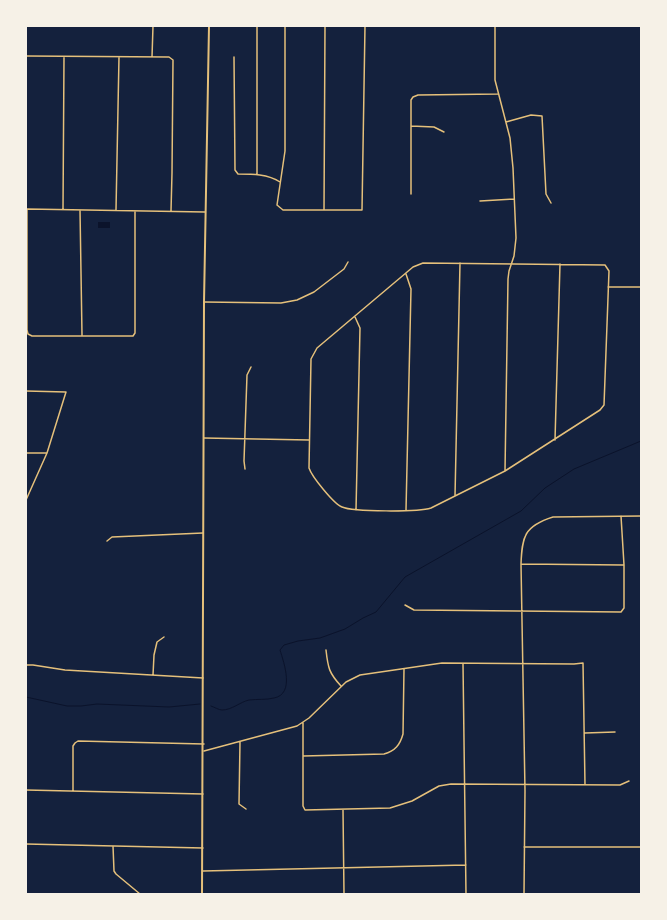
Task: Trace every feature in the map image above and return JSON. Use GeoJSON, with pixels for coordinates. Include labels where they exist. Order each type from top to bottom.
{"type":"FeatureCollection","features":[{"type":"Feature","properties":{"kind":"street"},"geometry":{"type":"LineString","coordinates":[[152,57],[153,26]]}},
{"type":"Feature","properties":{"kind":"street"},"geometry":{"type":"LineString","coordinates":[[202,894],[204,751],[204,302],[209,26]]}},
{"type":"Feature","properties":{"kind":"street"},"geometry":{"type":"LineString","coordinates":[[257,26],[257,174]]}},
{"type":"Feature","properties":{"kind":"street"},"geometry":{"type":"LineString","coordinates":[[285,26],[285,151],[277,205],[279,208],[284,210],[362,210],[365,26]]}},
{"type":"Feature","properties":{"kind":"street"},"geometry":{"type":"LineString","coordinates":[[324,210],[325,26]]}},
{"type":"Feature","properties":{"kind":"street"},"geometry":{"type":"LineString","coordinates":[[495,26],[494,66],[498,94],[511,147],[516,238],[514,256],[508,279],[505,471]]}},
{"type":"Feature","properties":{"kind":"street"},"geometry":{"type":"LineString","coordinates":[[26,56],[169,57],[173,60],[171,211]]}},
{"type":"Feature","properties":{"kind":"street"},"geometry":{"type":"LineString","coordinates":[[63,209],[64,56]]}},
{"type":"Feature","properties":{"kind":"street"},"geometry":{"type":"LineString","coordinates":[[116,210],[119,57]]}},
{"type":"Feature","properties":{"kind":"street"},"geometry":{"type":"LineString","coordinates":[[234,57],[235,170],[238,174],[257,174],[280,182]]}},
{"type":"Feature","properties":{"kind":"street"},"geometry":{"type":"LineString","coordinates":[[411,194],[412,100],[415,96],[498,94]]}},
{"type":"Feature","properties":{"kind":"street"},"geometry":{"type":"LineString","coordinates":[[506,122],[531,115],[542,116],[546,194],[551,203]]}},
{"type":"Feature","properties":{"kind":"street"},"geometry":{"type":"LineString","coordinates":[[411,126],[434,127],[444,132]]}},
{"type":"Feature","properties":{"kind":"street"},"geometry":{"type":"LineString","coordinates":[[480,201],[514,199]]}},
{"type":"Feature","properties":{"kind":"street"},"geometry":{"type":"LineString","coordinates":[[135,211],[134,336],[32,336],[28,334],[26,209],[205,212]]}},
{"type":"Feature","properties":{"kind":"street"},"geometry":{"type":"LineString","coordinates":[[80,210],[82,335]]}},
{"type":"Feature","properties":{"kind":"street"},"geometry":{"type":"LineString","coordinates":[[204,302],[281,303],[297,300],[314,292],[344,269],[348,262]]}},
{"type":"Feature","properties":{"kind":"street"},"geometry":{"type":"LineString","coordinates":[[423,263],[512,264],[605,265],[609,271],[604,405],[600,410],[555,440],[505,471],[431,508],[424,510],[356,510],[348,509],[338,504],[311,474],[309,468],[311,359],[317,348],[413,267],[423,263]]}},
{"type":"Feature","properties":{"kind":"street"},"geometry":{"type":"LineString","coordinates":[[455,496],[460,263]]}},
{"type":"Feature","properties":{"kind":"street"},"geometry":{"type":"LineString","coordinates":[[555,440],[560,264]]}},
{"type":"Feature","properties":{"kind":"street"},"geometry":{"type":"LineString","coordinates":[[406,274],[411,289],[406,510]]}},
{"type":"Feature","properties":{"kind":"street"},"geometry":{"type":"LineString","coordinates":[[608,287],[641,287]]}},
{"type":"Feature","properties":{"kind":"street"},"geometry":{"type":"LineString","coordinates":[[355,317],[360,328],[356,510]]}},
{"type":"Feature","properties":{"kind":"street"},"geometry":{"type":"LineString","coordinates":[[245,469],[247,375],[251,367]]}},
{"type":"Feature","properties":{"kind":"street"},"geometry":{"type":"LineString","coordinates":[[26,391],[66,392],[48,453],[26,500]]}},
{"type":"Feature","properties":{"kind":"street"},"geometry":{"type":"LineString","coordinates":[[204,438],[309,440]]}},
{"type":"Feature","properties":{"kind":"street"},"geometry":{"type":"LineString","coordinates":[[26,453],[48,453]]}},
{"type":"Feature","properties":{"kind":"street"},"geometry":{"type":"LineString","coordinates":[[524,894],[525,785],[521,564],[524,538],[534,525],[542,520],[557,516],[641,516]]}},
{"type":"Feature","properties":{"kind":"street"},"geometry":{"type":"LineString","coordinates":[[405,605],[414,610],[621,612],[623,611],[624,565],[621,516]]}},
{"type":"Feature","properties":{"kind":"street"},"geometry":{"type":"LineString","coordinates":[[107,541],[112,537],[204,533]]}},
{"type":"Feature","properties":{"kind":"street"},"geometry":{"type":"LineString","coordinates":[[521,564],[624,565]]}},
{"type":"Feature","properties":{"kind":"street"},"geometry":{"type":"LineString","coordinates":[[153,675],[154,654],[157,642],[164,637]]}},
{"type":"Feature","properties":{"kind":"street"},"geometry":{"type":"LineString","coordinates":[[326,650],[331,676],[341,686]]}},
{"type":"Feature","properties":{"kind":"street"},"geometry":{"type":"LineString","coordinates":[[204,751],[297,726],[303,723],[341,686],[350,679],[360,675],[442,663],[583,663],[585,785]]}},
{"type":"Feature","properties":{"kind":"street"},"geometry":{"type":"LineString","coordinates":[[463,663],[466,894]]}},
{"type":"Feature","properties":{"kind":"street"},"geometry":{"type":"LineString","coordinates":[[26,665],[65,670],[203,678]]}},
{"type":"Feature","properties":{"kind":"street"},"geometry":{"type":"LineString","coordinates":[[303,756],[384,754],[395,749],[401,742],[403,734],[404,668]]}},
{"type":"Feature","properties":{"kind":"street"},"geometry":{"type":"LineString","coordinates":[[303,723],[302,806],[305,810],[390,808],[412,801],[439,786],[451,784],[620,785],[629,781]]}},
{"type":"Feature","properties":{"kind":"street"},"geometry":{"type":"LineString","coordinates":[[585,732],[615,732]]}},
{"type":"Feature","properties":{"kind":"street"},"geometry":{"type":"LineString","coordinates":[[73,791],[74,746],[78,741],[204,744]]}},
{"type":"Feature","properties":{"kind":"street"},"geometry":{"type":"LineString","coordinates":[[240,741],[239,804],[246,808]]}},
{"type":"Feature","properties":{"kind":"street"},"geometry":{"type":"LineString","coordinates":[[26,790],[203,794]]}},
{"type":"Feature","properties":{"kind":"street"},"geometry":{"type":"LineString","coordinates":[[343,810],[344,894]]}},
{"type":"Feature","properties":{"kind":"street"},"geometry":{"type":"LineString","coordinates":[[26,844],[203,848]]}},
{"type":"Feature","properties":{"kind":"street"},"geometry":{"type":"LineString","coordinates":[[113,846],[114,871],[140,894]]}},
{"type":"Feature","properties":{"kind":"street"},"geometry":{"type":"LineString","coordinates":[[524,847],[641,847]]}},
{"type":"Feature","properties":{"kind":"street"},"geometry":{"type":"LineString","coordinates":[[202,871],[466,865]]}},
{"type":"Feature","properties":{"kind":"water"},"geometry":{"type":"Polygon","coordinates":[[[98,222],[110,222],[110,228],[98,228],[98,222]]]}},
{"type":"Feature","properties":{"kind":"waterway"},"geometry":{"type":"LineString","coordinates":[[211,706],[221,710],[226,710],[249,700],[271,699],[280,695],[284,691],[286,684],[284,662],[280,650],[284,645],[298,641],[320,638],[345,629],[376,612],[405,577],[521,511],[545,488],[574,469],[641,441]]}},
{"type":"Feature","properties":{"kind":"waterway"},"geometry":{"type":"LineString","coordinates":[[26,697],[67,706],[97,704],[169,707],[200,704]]}}]}
